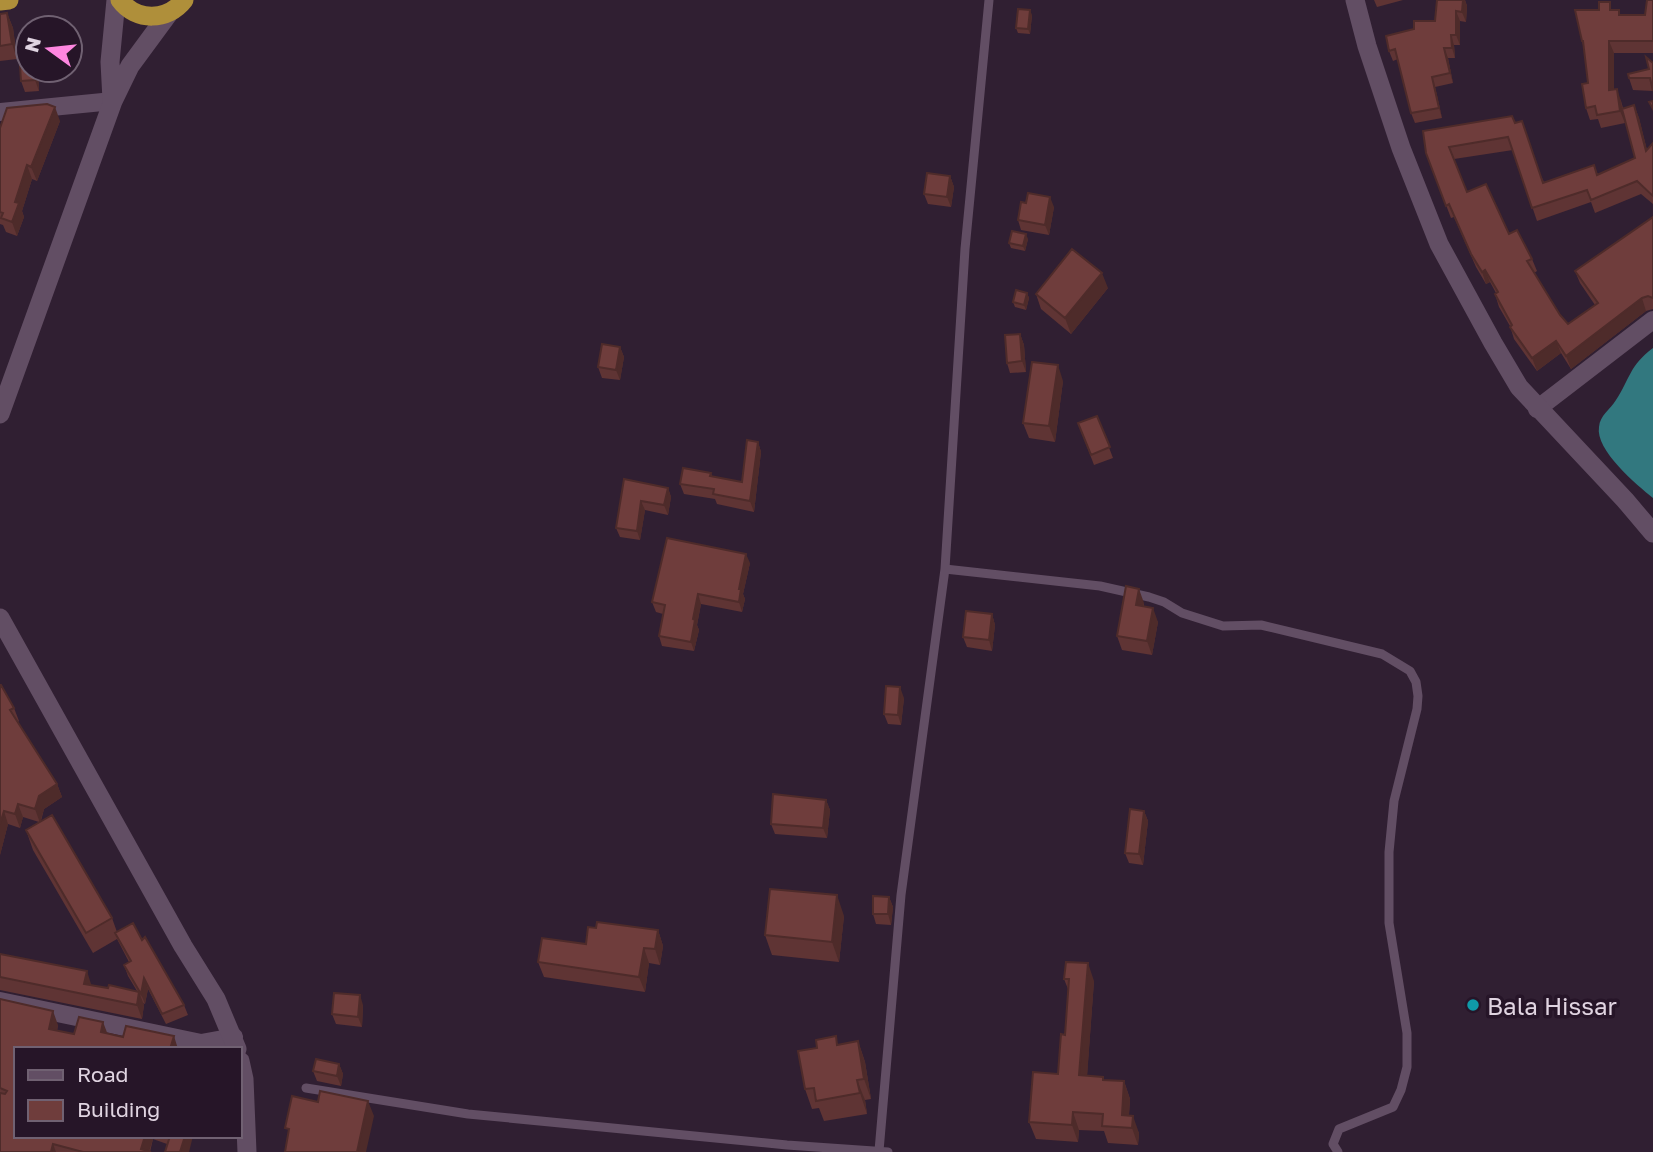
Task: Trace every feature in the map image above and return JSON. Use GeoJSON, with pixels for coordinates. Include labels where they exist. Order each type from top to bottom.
{"type":"FeatureCollection","features":[{"type":"Feature","properties":{"kind":"highway"},"geometry":{"type":"LineString","coordinates":[[0,1],[9,0]]}},
{"type":"Feature","properties":{"kind":"highway"},"geometry":{"type":"LineString","coordinates":[[118,0],[133,12],[145,16],[157,16],[176,6]]}},
{"type":"Feature","properties":{"kind":"main road"},"geometry":{"type":"LineString","coordinates":[[113,101],[110,62],[118,0]]}},
{"type":"Feature","properties":{"kind":"main road"},"geometry":{"type":"LineString","coordinates":[[1355,0],[1367,46],[1401,148],[1438,244],[1519,387],[1653,533]]}},
{"type":"Feature","properties":{"kind":"main road"},"geometry":{"type":"LineString","coordinates":[[0,414],[113,101],[130,66],[176,6]]}},
{"type":"Feature","properties":{"kind":"main road"},"geometry":{"type":"LineString","coordinates":[[0,618],[183,946],[216,999],[235,1043]]}},
{"type":"Feature","properties":{"kind":"main road"},"geometry":{"type":"LineString","coordinates":[[242,1070],[247,1152]]}},
{"type":"Feature","properties":{"kind":"street"},"geometry":{"type":"LineString","coordinates":[[0,112],[113,101]]}},
{"type":"Feature","properties":{"kind":"street"},"geometry":{"type":"LineString","coordinates":[[1537,409],[1653,320]]}},
{"type":"Feature","properties":{"kind":"street"},"geometry":{"type":"LineString","coordinates":[[0,1001],[201,1043],[235,1043]]}},
{"type":"Feature","properties":{"kind":"lane"},"geometry":{"type":"LineString","coordinates":[[879,1151],[901,895],[945,569],[965,249],[989,0]]}},
{"type":"Feature","properties":{"kind":"lane"},"geometry":{"type":"LineString","coordinates":[[945,569],[1112,589],[1149,597],[1182,613],[1223,626],[1261,625],[1382,654],[1410,671],[1416,682],[1417,709],[1394,801],[1389,852],[1389,923],[1407,1033],[1407,1068],[1393,1107],[1339,1129],[1334,1144],[1338,1152]]}},
{"type":"Feature","properties":{"kind":"lane"},"geometry":{"type":"LineString","coordinates":[[306,1088],[468,1114],[888,1152]]}},
{"type":"Feature","properties":{"kind":"shaded area"},"geometry":{"type":"Polygon","coordinates":[[[1653,348],[1653,498],[1610,456],[1600,436],[1599,427],[1601,419],[1616,400],[1634,367],[1653,348]]]}},
{"type":"Feature","properties":{"kind":"building"},"geometry":{"type":"Polygon","coordinates":[[[1437,0],[1463,0],[1462,12],[1456,11],[1456,35],[1451,35],[1452,48],[1444,48],[1450,73],[1432,77],[1439,108],[1411,113],[1395,49],[1389,51],[1386,36],[1414,29],[1414,21],[1435,21],[1437,0]]]}},
{"type":"Feature","properties":{"kind":"building"},"geometry":{"type":"Polygon","coordinates":[[[1647,0],[1653,0],[1653,41],[1609,41],[1609,90],[1617,89],[1620,111],[1597,115],[1595,106],[1586,108],[1582,84],[1588,83],[1583,41],[1575,10],[1599,10],[1599,2],[1610,2],[1610,10],[1619,10],[1619,15],[1645,15],[1647,0]]]}},
{"type":"Feature","properties":{"kind":"building"},"geometry":{"type":"Polygon","coordinates":[[[1018,9],[1030,10],[1028,29],[1016,28],[1018,9]]]}},
{"type":"Feature","properties":{"kind":"building"},"geometry":{"type":"Polygon","coordinates":[[[7,13],[12,44],[0,46],[0,14],[7,13]]]}},
{"type":"Feature","properties":{"kind":"building"},"geometry":{"type":"Polygon","coordinates":[[[1646,57],[1653,63],[1653,91],[1650,78],[1629,78],[1628,74],[1649,69],[1646,57]]]}},
{"type":"Feature","properties":{"kind":"building"},"geometry":{"type":"Polygon","coordinates":[[[47,104],[55,107],[31,167],[27,165],[15,202],[19,203],[12,222],[1,218],[3,213],[0,212],[0,128],[7,108],[47,104]]]}},
{"type":"Feature","properties":{"kind":"building"},"geometry":{"type":"Polygon","coordinates":[[[1634,105],[1646,151],[1653,143],[1653,196],[1637,181],[1591,200],[1587,190],[1532,208],[1508,137],[1449,147],[1467,192],[1486,184],[1509,234],[1517,230],[1532,259],[1527,261],[1568,324],[1598,303],[1575,271],[1653,217],[1653,298],[1642,298],[1566,356],[1556,341],[1532,358],[1510,327],[1512,325],[1495,294],[1498,292],[1485,270],[1482,272],[1471,254],[1449,204],[1446,206],[1426,153],[1423,131],[1512,116],[1515,123],[1522,121],[1543,183],[1594,165],[1597,175],[1635,158],[1622,109],[1634,105]]]}},
{"type":"Feature","properties":{"kind":"building"},"geometry":{"type":"Polygon","coordinates":[[[927,173],[950,176],[947,197],[924,194],[927,173]]]}},
{"type":"Feature","properties":{"kind":"building"},"geometry":{"type":"Polygon","coordinates":[[[1028,193],[1050,197],[1045,225],[1018,220],[1021,202],[1026,203],[1028,193]]]}},
{"type":"Feature","properties":{"kind":"building"},"geometry":{"type":"Polygon","coordinates":[[[1012,231],[1026,234],[1023,246],[1009,243],[1012,231]]]}},
{"type":"Feature","properties":{"kind":"building"},"geometry":{"type":"Polygon","coordinates":[[[1072,249],[1102,273],[1065,318],[1036,294],[1072,249]]]}},
{"type":"Feature","properties":{"kind":"building"},"geometry":{"type":"Polygon","coordinates":[[[1016,290],[1027,293],[1024,305],[1013,302],[1016,290]]]}},
{"type":"Feature","properties":{"kind":"building"},"geometry":{"type":"Polygon","coordinates":[[[1020,334],[1022,361],[1007,363],[1005,335],[1020,334]]]}},
{"type":"Feature","properties":{"kind":"building"},"geometry":{"type":"Polygon","coordinates":[[[602,344],[620,347],[616,370],[598,367],[602,344]]]}},
{"type":"Feature","properties":{"kind":"building"},"geometry":{"type":"Polygon","coordinates":[[[1032,362],[1058,365],[1049,426],[1023,423],[1032,362]]]}},
{"type":"Feature","properties":{"kind":"building"},"geometry":{"type":"Polygon","coordinates":[[[1097,416],[1110,447],[1091,455],[1078,423],[1097,416]]]}},
{"type":"Feature","properties":{"kind":"building"},"geometry":{"type":"Polygon","coordinates":[[[747,440],[758,442],[750,501],[713,494],[714,489],[680,484],[683,468],[742,482],[747,440]]]}},
{"type":"Feature","properties":{"kind":"building"},"geometry":{"type":"Polygon","coordinates":[[[624,479],[668,488],[664,505],[641,501],[637,531],[616,528],[624,479]]]}},
{"type":"Feature","properties":{"kind":"building"},"geometry":{"type":"Polygon","coordinates":[[[667,538],[746,554],[739,602],[698,594],[691,642],[659,636],[665,605],[652,602],[667,538]]]}},
{"type":"Feature","properties":{"kind":"building"},"geometry":{"type":"Polygon","coordinates":[[[1126,586],[1139,589],[1136,605],[1153,608],[1147,641],[1117,636],[1126,586]]]}},
{"type":"Feature","properties":{"kind":"building"},"geometry":{"type":"Polygon","coordinates":[[[966,611],[992,614],[989,640],[963,637],[966,611]]]}},
{"type":"Feature","properties":{"kind":"building"},"geometry":{"type":"Polygon","coordinates":[[[0,685],[14,708],[10,710],[57,784],[39,796],[35,809],[18,804],[15,814],[4,811],[0,824],[0,685]]]}},
{"type":"Feature","properties":{"kind":"building"},"geometry":{"type":"Polygon","coordinates":[[[886,686],[900,687],[898,715],[884,714],[886,686]]]}},
{"type":"Feature","properties":{"kind":"building"},"geometry":{"type":"Polygon","coordinates":[[[773,794],[826,800],[823,828],[771,824],[773,794]]]}},
{"type":"Feature","properties":{"kind":"building"},"geometry":{"type":"Polygon","coordinates":[[[1130,809],[1144,811],[1139,854],[1125,853],[1130,809]]]}},
{"type":"Feature","properties":{"kind":"building"},"geometry":{"type":"Polygon","coordinates":[[[52,815],[112,918],[86,933],[26,830],[52,815]]]}},
{"type":"Feature","properties":{"kind":"building"},"geometry":{"type":"Polygon","coordinates":[[[770,889],[837,895],[832,942],[765,935],[770,889]]]}},
{"type":"Feature","properties":{"kind":"building"},"geometry":{"type":"Polygon","coordinates":[[[873,896],[889,897],[888,914],[873,914],[873,896]]]}},
{"type":"Feature","properties":{"kind":"building"},"geometry":{"type":"Polygon","coordinates":[[[597,922],[658,930],[655,949],[644,948],[639,977],[538,962],[542,938],[586,944],[588,927],[596,928],[597,922]]]}},
{"type":"Feature","properties":{"kind":"building"},"geometry":{"type":"Polygon","coordinates":[[[133,923],[142,940],[145,937],[184,1005],[162,1014],[144,978],[141,994],[124,965],[131,961],[115,933],[133,923]]]}},
{"type":"Feature","properties":{"kind":"building"},"geometry":{"type":"Polygon","coordinates":[[[0,954],[87,971],[84,984],[108,988],[109,985],[139,992],[137,1005],[0,977],[0,954]]]}},
{"type":"Feature","properties":{"kind":"building"},"geometry":{"type":"Polygon","coordinates":[[[1066,962],[1088,963],[1079,1075],[1124,1081],[1122,1115],[1133,1116],[1132,1128],[1102,1126],[1103,1114],[1073,1112],[1072,1125],[1029,1122],[1033,1072],[1058,1074],[1061,1034],[1065,1035],[1069,979],[1064,979],[1066,962]]]}},
{"type":"Feature","properties":{"kind":"building"},"geometry":{"type":"Polygon","coordinates":[[[334,993],[360,995],[358,1017],[332,1014],[334,993]]]}},
{"type":"Feature","properties":{"kind":"building"},"geometry":{"type":"Polygon","coordinates":[[[0,999],[53,1011],[49,1029],[74,1034],[79,1017],[103,1022],[101,1032],[123,1037],[126,1026],[174,1036],[171,1047],[14,1047],[14,1138],[144,1138],[141,1149],[151,1152],[83,1152],[53,1144],[51,1152],[0,1152],[0,1093],[5,1094],[7,1091],[0,1088],[0,999]]]}},
{"type":"Feature","properties":{"kind":"building"},"geometry":{"type":"Polygon","coordinates":[[[836,1036],[837,1045],[858,1041],[864,1079],[857,1080],[860,1093],[816,1101],[814,1088],[805,1089],[798,1051],[817,1048],[816,1040],[836,1036]]]}},
{"type":"Feature","properties":{"kind":"building"},"geometry":{"type":"Polygon","coordinates":[[[316,1059],[339,1064],[337,1076],[313,1071],[316,1059]]]}},
{"type":"Feature","properties":{"kind":"building"},"geometry":{"type":"Polygon","coordinates":[[[320,1091],[368,1101],[357,1152],[285,1152],[289,1129],[285,1128],[292,1096],[318,1102],[320,1091]]]}},
{"type":"Feature","properties":{"kind":"building"},"geometry":{"type":"Polygon","coordinates":[[[169,1138],[184,1138],[180,1152],[165,1152],[169,1138]]]}},
{"type":"Feature","properties":{"kind":"place","name":"Bala Hissar"},"geometry":{"type":"Point","coordinates":[1473,1005]}}]}
